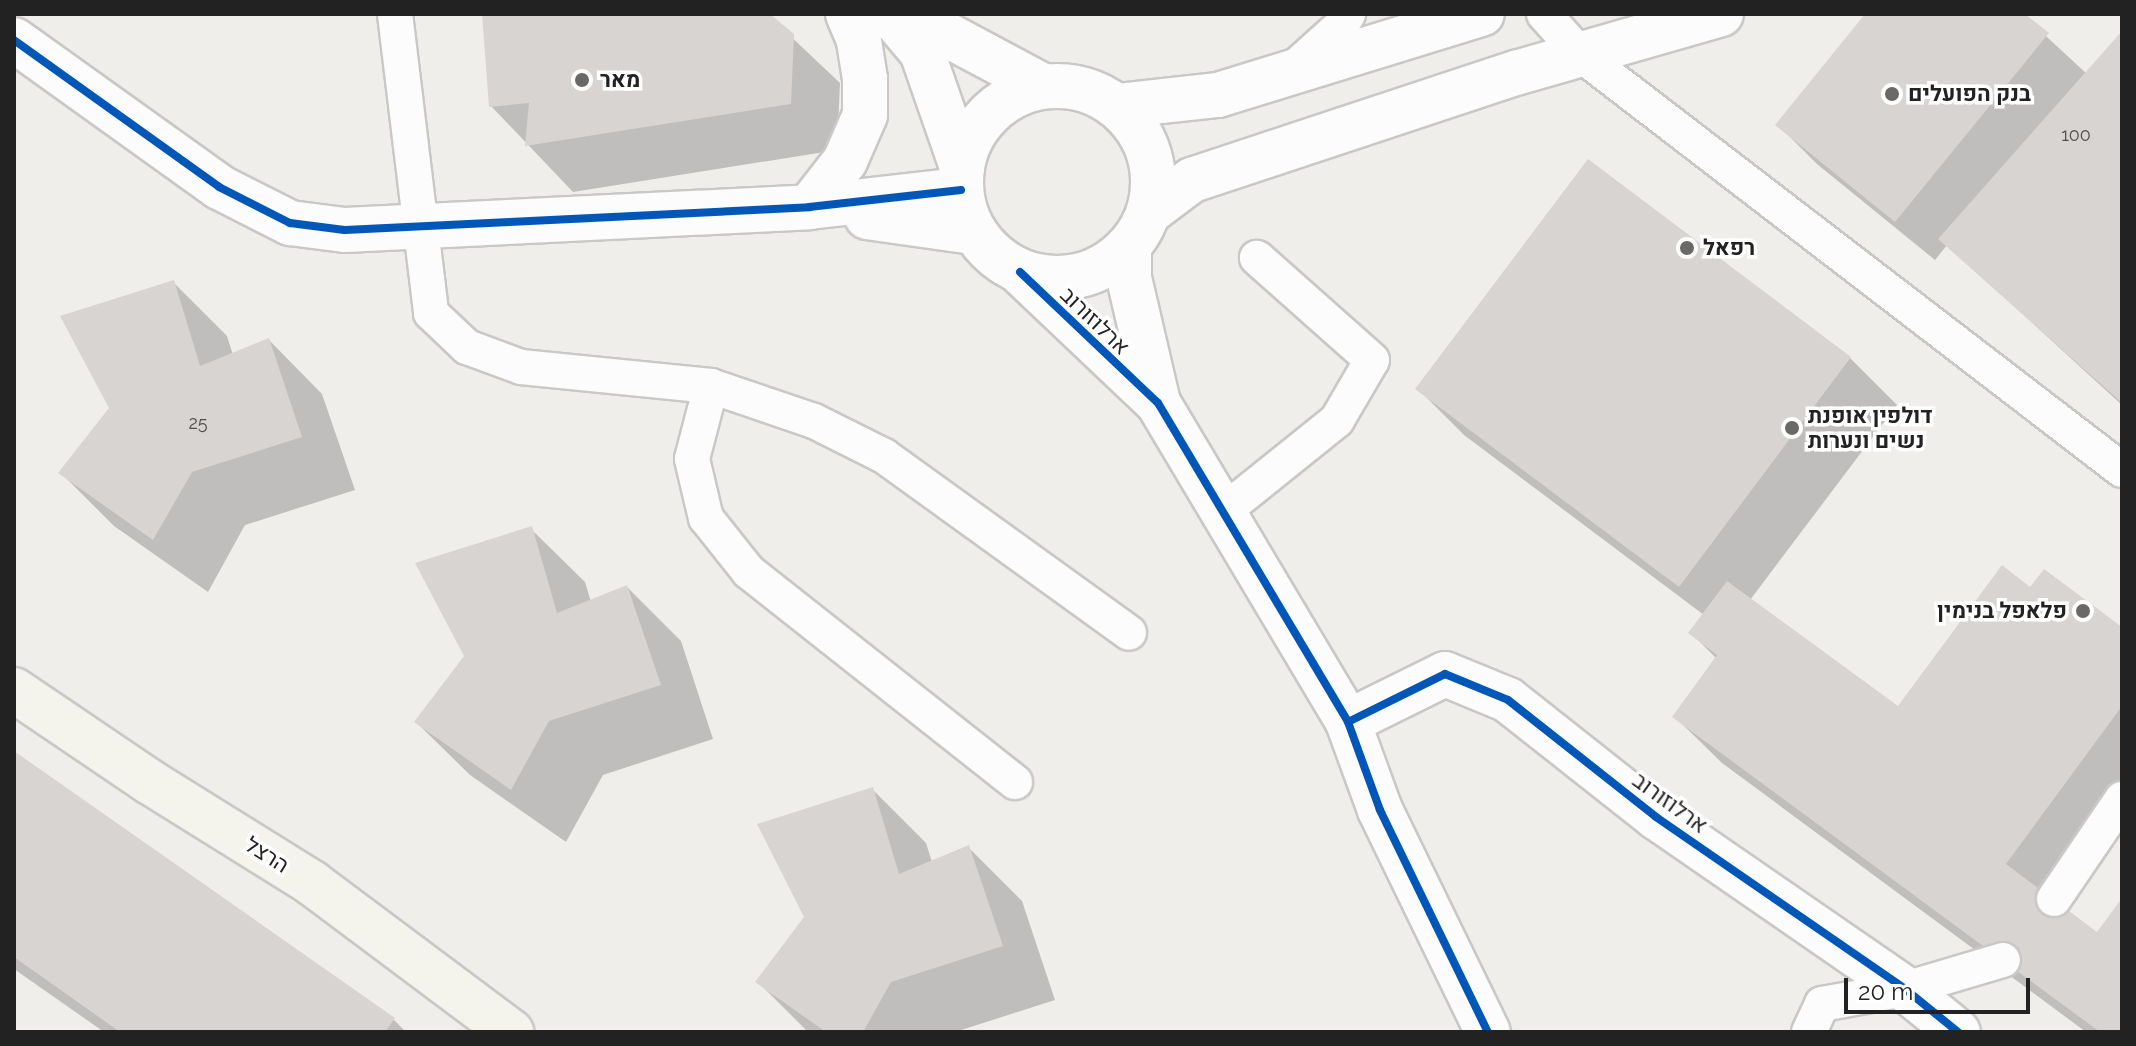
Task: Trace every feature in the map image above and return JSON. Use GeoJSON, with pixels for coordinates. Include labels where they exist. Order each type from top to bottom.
{"type":"FeatureCollection","features":[{"type":"Feature","properties":{"kind":"street"},"geometry":{"type":"LineString","coordinates":[[809,207],[845,161],[865,115],[865,79],[859,40],[848,14]]}},
{"type":"Feature","properties":{"kind":"street"},"geometry":{"type":"LineString","coordinates":[[1117,106],[1218,95],[1283,78],[1482,14]]}},
{"type":"Feature","properties":{"kind":"street"},"geometry":{"type":"LineString","coordinates":[[907,15],[922,52],[961,179],[964,212],[974,232],[994,256],[1020,272],[1049,278],[1079,276],[1106,265],[1139,229],[1192,180],[1580,54],[1721,14]]}},
{"type":"Feature","properties":{"kind":"street"},"geometry":{"type":"LineString","coordinates":[[907,15],[1043,86],[1082,89],[1117,106],[1137,128],[1149,154],[1154,183],[1139,229]]}},
{"type":"Feature","properties":{"kind":"street"},"geometry":{"type":"LineString","coordinates":[[14,40],[219,187],[290,223],[345,230],[809,207],[961,179]]}},
{"type":"Feature","properties":{"kind":"street"},"geometry":{"type":"LineString","coordinates":[[961,179],[971,138],[989,113],[1014,96],[1043,86]]}},
{"type":"Feature","properties":{"kind":"street"},"geometry":{"type":"LineString","coordinates":[[809,207],[974,232]]}},
{"type":"Feature","properties":{"kind":"street","name":"ארלוזורוב"},"geometry":{"type":"LineString","coordinates":[[1139,229],[1129,278],[1158,403]]}},
{"type":"Feature","properties":{"kind":"street","name":"ארלוזורוב"},"geometry":{"type":"LineString","coordinates":[[1020,272],[1158,403],[1348,722],[1380,810],[1488,1032]]}},
{"type":"Feature","properties":{"kind":"street","name":"ארלוזורוב"},"geometry":{"type":"LineString","coordinates":[[1348,722],[1445,674],[1508,700],[1656,817],[1905,989],[1958,1032]]}},
{"type":"Feature","properties":{"kind":"street","name":"הרצל"},"geometry":{"type":"LineString","coordinates":[[14,690],[150,782],[312,883],[511,1032]]}},
{"type":"Feature","properties":{"kind":"lane"},"geometry":{"type":"LineString","coordinates":[[395,14],[431,313],[467,347],[521,367],[711,386],[814,421],[884,456],[1129,633]]}},
{"type":"Feature","properties":{"kind":"lane"},"geometry":{"type":"LineString","coordinates":[[1283,78],[1342,25],[1348,14]]}},
{"type":"Feature","properties":{"kind":"lane"},"geometry":{"type":"LineString","coordinates":[[1544,14],[1580,54],[2122,470]]}},
{"type":"Feature","properties":{"kind":"lane"},"geometry":{"type":"LineString","coordinates":[[1224,511],[1337,420],[1372,360],[1257,258]]}},
{"type":"Feature","properties":{"kind":"lane"},"geometry":{"type":"LineString","coordinates":[[711,386],[692,459],[706,518],[749,572],[1015,782]]}},
{"type":"Feature","properties":{"kind":"lane"},"geometry":{"type":"LineString","coordinates":[[2054,899],[2122,799]]}},
{"type":"Feature","properties":{"kind":"lane"},"geometry":{"type":"LineString","coordinates":[[1809,1032],[1822,1004],[1905,989],[2003,960]]}},
{"type":"Feature","properties":{"kind":"building"},"geometry":{"type":"Polygon","coordinates":[[[482,14],[770,14],[794,34],[791,104],[525,146],[529,103],[489,107],[482,14]]]}},
{"type":"Feature","properties":{"kind":"building"},"geometry":{"type":"Polygon","coordinates":[[[1865,14],[2025,14],[2049,33],[1895,222],[1775,125],[1865,14]]]}},
{"type":"Feature","properties":{"kind":"building"},"geometry":{"type":"Polygon","coordinates":[[[2122,31],[2122,403],[1938,239],[2122,31]]]}},
{"type":"Feature","properties":{"kind":"building"},"geometry":{"type":"Polygon","coordinates":[[[1588,159],[1851,357],[1679,587],[1415,389],[1588,159]]]}},
{"type":"Feature","properties":{"kind":"building"},"geometry":{"type":"Polygon","coordinates":[[[174,280],[200,366],[269,338],[302,437],[192,472],[153,540],[58,473],[109,408],[60,316],[174,280]]]}},
{"type":"Feature","properties":{"kind":"building"},"geometry":{"type":"Polygon","coordinates":[[[532,526],[557,613],[627,585],[661,685],[549,721],[511,790],[414,722],[464,656],[415,563],[532,526]]]}},
{"type":"Feature","properties":{"kind":"building"},"geometry":{"type":"Polygon","coordinates":[[[2002,565],[2030,587],[2044,569],[2122,627],[2122,706],[2006,864],[2097,932],[2122,898],[2122,1032],[2100,1032],[1672,717],[1717,655],[1688,633],[1727,581],[1898,706],[2002,565]]]}},
{"type":"Feature","properties":{"kind":"building"},"geometry":{"type":"Polygon","coordinates":[[[14,751],[395,1018],[385,1032],[120,1032],[14,957],[14,751]]]}},
{"type":"Feature","properties":{"kind":"building"},"geometry":{"type":"Polygon","coordinates":[[[873,787],[899,874],[969,845],[1003,946],[891,982],[863,1032],[826,1032],[755,982],[804,917],[757,824],[873,787]]]}},
{"type":"Feature","properties":{"kind":"cycle path"},"geometry":{"type":"LineString","coordinates":[[14,40],[219,187],[290,223],[345,230],[809,207],[961,190]]}},
{"type":"Feature","properties":{"kind":"cycle path"},"geometry":{"type":"LineString","coordinates":[[1020,272],[1158,403],[1348,722],[1380,810],[1488,1032]]}},
{"type":"Feature","properties":{"kind":"cycle path"},"geometry":{"type":"LineString","coordinates":[[1348,722],[1445,674],[1508,700],[1656,817],[1905,989],[1958,1032]]}},
{"type":"Feature","properties":{"kind":"place","name":"מאר"},"geometry":{"type":"Point","coordinates":[582,80]}},
{"type":"Feature","properties":{"kind":"place","name":"בנק הפועלים"},"geometry":{"type":"Point","coordinates":[1892,94]}},
{"type":"Feature","properties":{"kind":"place","name":"רפאל"},"geometry":{"type":"Point","coordinates":[1687,248]}},
{"type":"Feature","properties":{"kind":"place","name":"דולפין אופנת נשים ונערות"},"geometry":{"type":"Point","coordinates":[1792,428]}},
{"type":"Feature","properties":{"kind":"place","name":"פלאפל בנימין"},"geometry":{"type":"Point","coordinates":[2083,611]}}]}
